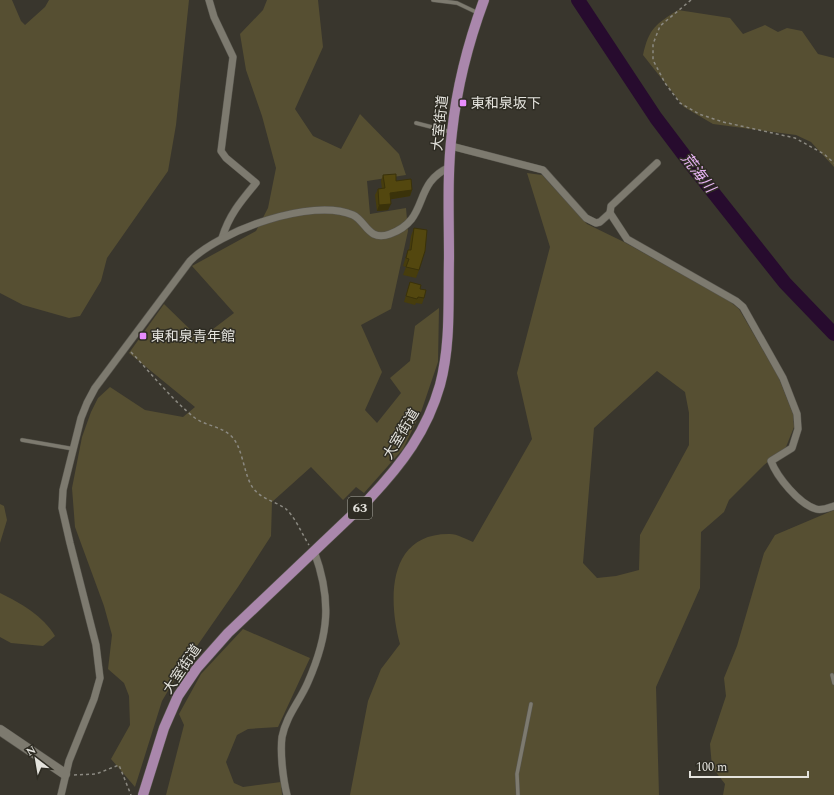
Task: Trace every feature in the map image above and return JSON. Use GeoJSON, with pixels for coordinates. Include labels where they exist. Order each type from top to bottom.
{"type":"FeatureCollection","features":[{"type":"Feature","properties":{"kind":"main road","name":"大室街道"},"geometry":{"type":"LineString","coordinates":[[143,795],[159,739],[178,696],[188,680],[215,646],[369,499],[406,457],[424,428],[440,384],[446,342],[452,132],[463,63],[484,0]]}},
{"type":"Feature","properties":{"kind":"street"},"geometry":{"type":"LineString","coordinates":[[209,0],[214,17],[233,57],[221,151],[226,158],[256,183],[234,208],[227,221],[222,238]]}},
{"type":"Feature","properties":{"kind":"street"},"geometry":{"type":"LineString","coordinates":[[451,146],[543,170],[586,218],[596,223],[600,222],[610,212],[611,206],[657,163]]}},
{"type":"Feature","properties":{"kind":"street"},"geometry":{"type":"LineString","coordinates":[[60,795],[65,774],[94,698],[100,678],[96,645],[62,508],[63,490],[81,418],[95,388],[127,348],[190,261],[201,250],[222,238],[267,219],[292,214],[333,210],[354,215],[365,228],[378,236],[389,234],[403,228],[412,220],[419,208],[425,188],[430,181],[439,172],[450,167]]}},
{"type":"Feature","properties":{"kind":"street"},"geometry":{"type":"LineString","coordinates":[[610,212],[627,239],[736,301],[743,307],[783,378],[798,414],[798,429],[792,448],[771,461],[774,469],[792,492],[815,509],[824,510],[834,506]]}},
{"type":"Feature","properties":{"kind":"street"},"geometry":{"type":"LineString","coordinates":[[287,795],[284,782],[282,738],[287,719],[308,682],[321,644],[327,614],[321,572],[314,551]]}},
{"type":"Feature","properties":{"kind":"street"},"geometry":{"type":"LineString","coordinates":[[0,730],[65,774]]}},
{"type":"Feature","properties":{"kind":"lane"},"geometry":{"type":"LineString","coordinates":[[433,0],[457,3],[479,13]]}},
{"type":"Feature","properties":{"kind":"lane"},"geometry":{"type":"LineString","coordinates":[[416,123],[452,132]]}},
{"type":"Feature","properties":{"kind":"lane"},"geometry":{"type":"LineString","coordinates":[[22,440],[74,449]]}},
{"type":"Feature","properties":{"kind":"lane"},"geometry":{"type":"LineString","coordinates":[[832,675],[834,684]]}},
{"type":"Feature","properties":{"kind":"lane"},"geometry":{"type":"LineString","coordinates":[[518,795],[517,774],[531,704]]}},
{"type":"Feature","properties":{"kind":"path"},"geometry":{"type":"LineString","coordinates":[[691,0],[660,26],[653,44],[653,60],[665,83],[680,103],[699,114],[723,122],[795,138],[824,154],[834,163]]}},
{"type":"Feature","properties":{"kind":"path"},"geometry":{"type":"LineString","coordinates":[[127,348],[182,406],[196,418],[204,424],[223,430],[232,436],[252,487],[262,497],[287,510],[314,551]]}},
{"type":"Feature","properties":{"kind":"path"},"geometry":{"type":"LineString","coordinates":[[65,774],[83,776],[96,774],[119,765],[131,795]]}},
{"type":"Feature","properties":{"kind":"shaded area"},"geometry":{"type":"Polygon","coordinates":[[[0,0],[12,0],[21,21],[25,25],[45,7],[49,0],[189,0],[176,125],[168,171],[107,258],[101,281],[80,316],[69,318],[23,305],[0,293],[0,0]]]}},
{"type":"Feature","properties":{"kind":"shaded area"},"geometry":{"type":"Polygon","coordinates":[[[267,0],[318,0],[323,47],[295,109],[313,136],[341,149],[360,114],[399,154],[406,175],[367,181],[370,214],[406,208],[408,231],[391,309],[361,325],[382,372],[365,410],[377,423],[401,393],[390,378],[410,361],[415,326],[439,308],[438,362],[421,412],[403,449],[364,493],[356,487],[343,500],[311,467],[272,502],[271,536],[238,587],[181,669],[162,701],[135,787],[111,759],[130,725],[129,696],[124,683],[108,669],[112,635],[104,606],[75,527],[72,488],[82,437],[91,412],[98,398],[110,387],[145,410],[183,417],[195,407],[129,353],[164,304],[200,339],[234,313],[192,266],[256,231],[268,208],[276,168],[262,116],[246,70],[240,34],[263,10],[267,0]]]}},
{"type":"Feature","properties":{"kind":"shaded area"},"geometry":{"type":"Polygon","coordinates":[[[678,10],[730,18],[743,34],[765,25],[778,32],[787,28],[802,31],[818,54],[834,58],[834,167],[811,142],[796,135],[713,124],[684,107],[643,55],[645,46],[654,28],[678,10]]]}},
{"type":"Feature","properties":{"kind":"shaded area"},"geometry":{"type":"Polygon","coordinates":[[[527,173],[542,175],[587,224],[624,242],[728,300],[739,309],[778,376],[793,414],[794,427],[786,447],[764,465],[729,500],[724,512],[701,532],[700,588],[656,687],[659,795],[350,795],[368,701],[381,669],[400,644],[396,627],[394,590],[397,572],[403,557],[414,545],[429,537],[453,534],[473,542],[532,439],[517,373],[550,247],[527,173]],[[657,371],[594,428],[583,563],[597,578],[616,576],[639,570],[640,535],[689,445],[689,413],[685,392],[657,371]]]}},
{"type":"Feature","properties":{"kind":"shaded area"},"geometry":{"type":"Polygon","coordinates":[[[0,504],[4,506],[7,520],[0,543],[0,504]]]}},
{"type":"Feature","properties":{"kind":"shaded area"},"geometry":{"type":"Polygon","coordinates":[[[834,510],[834,795],[723,795],[725,784],[712,767],[710,744],[726,696],[724,678],[737,646],[764,553],[775,535],[834,510]]]}},
{"type":"Feature","properties":{"kind":"shaded area"},"geometry":{"type":"Polygon","coordinates":[[[0,593],[16,601],[38,616],[55,636],[43,646],[11,643],[0,637],[0,593]]]}},
{"type":"Feature","properties":{"kind":"shaded area"},"geometry":{"type":"Polygon","coordinates":[[[243,629],[310,658],[278,727],[248,729],[237,735],[226,762],[234,783],[243,787],[281,782],[282,795],[166,795],[184,725],[179,714],[201,674],[243,629]]]}},
{"type":"Feature","properties":{"kind":"building"},"geometry":{"type":"Polygon","coordinates":[[[396,174],[396,181],[411,179],[412,190],[390,193],[391,204],[379,205],[378,189],[385,188],[383,175],[396,174]]]}},
{"type":"Feature","properties":{"kind":"building"},"geometry":{"type":"Polygon","coordinates":[[[414,228],[427,230],[425,251],[419,270],[406,267],[409,259],[406,258],[408,250],[411,250],[414,228]]]}},
{"type":"Feature","properties":{"kind":"building"},"geometry":{"type":"Polygon","coordinates":[[[410,282],[421,285],[420,289],[426,290],[424,298],[418,297],[417,299],[406,296],[410,282]]]}},
{"type":"Feature","properties":{"kind":"waterway","name":"荒海川"},"geometry":{"type":"LineString","coordinates":[[578,0],[656,118],[693,167],[785,283],[834,334]]}},
{"type":"Feature","properties":{"kind":"place","name":"東和泉坂下"},"geometry":{"type":"Point","coordinates":[463,103]}},
{"type":"Feature","properties":{"kind":"place","name":"東和泉青年館"},"geometry":{"type":"Point","coordinates":[143,336]}}]}
